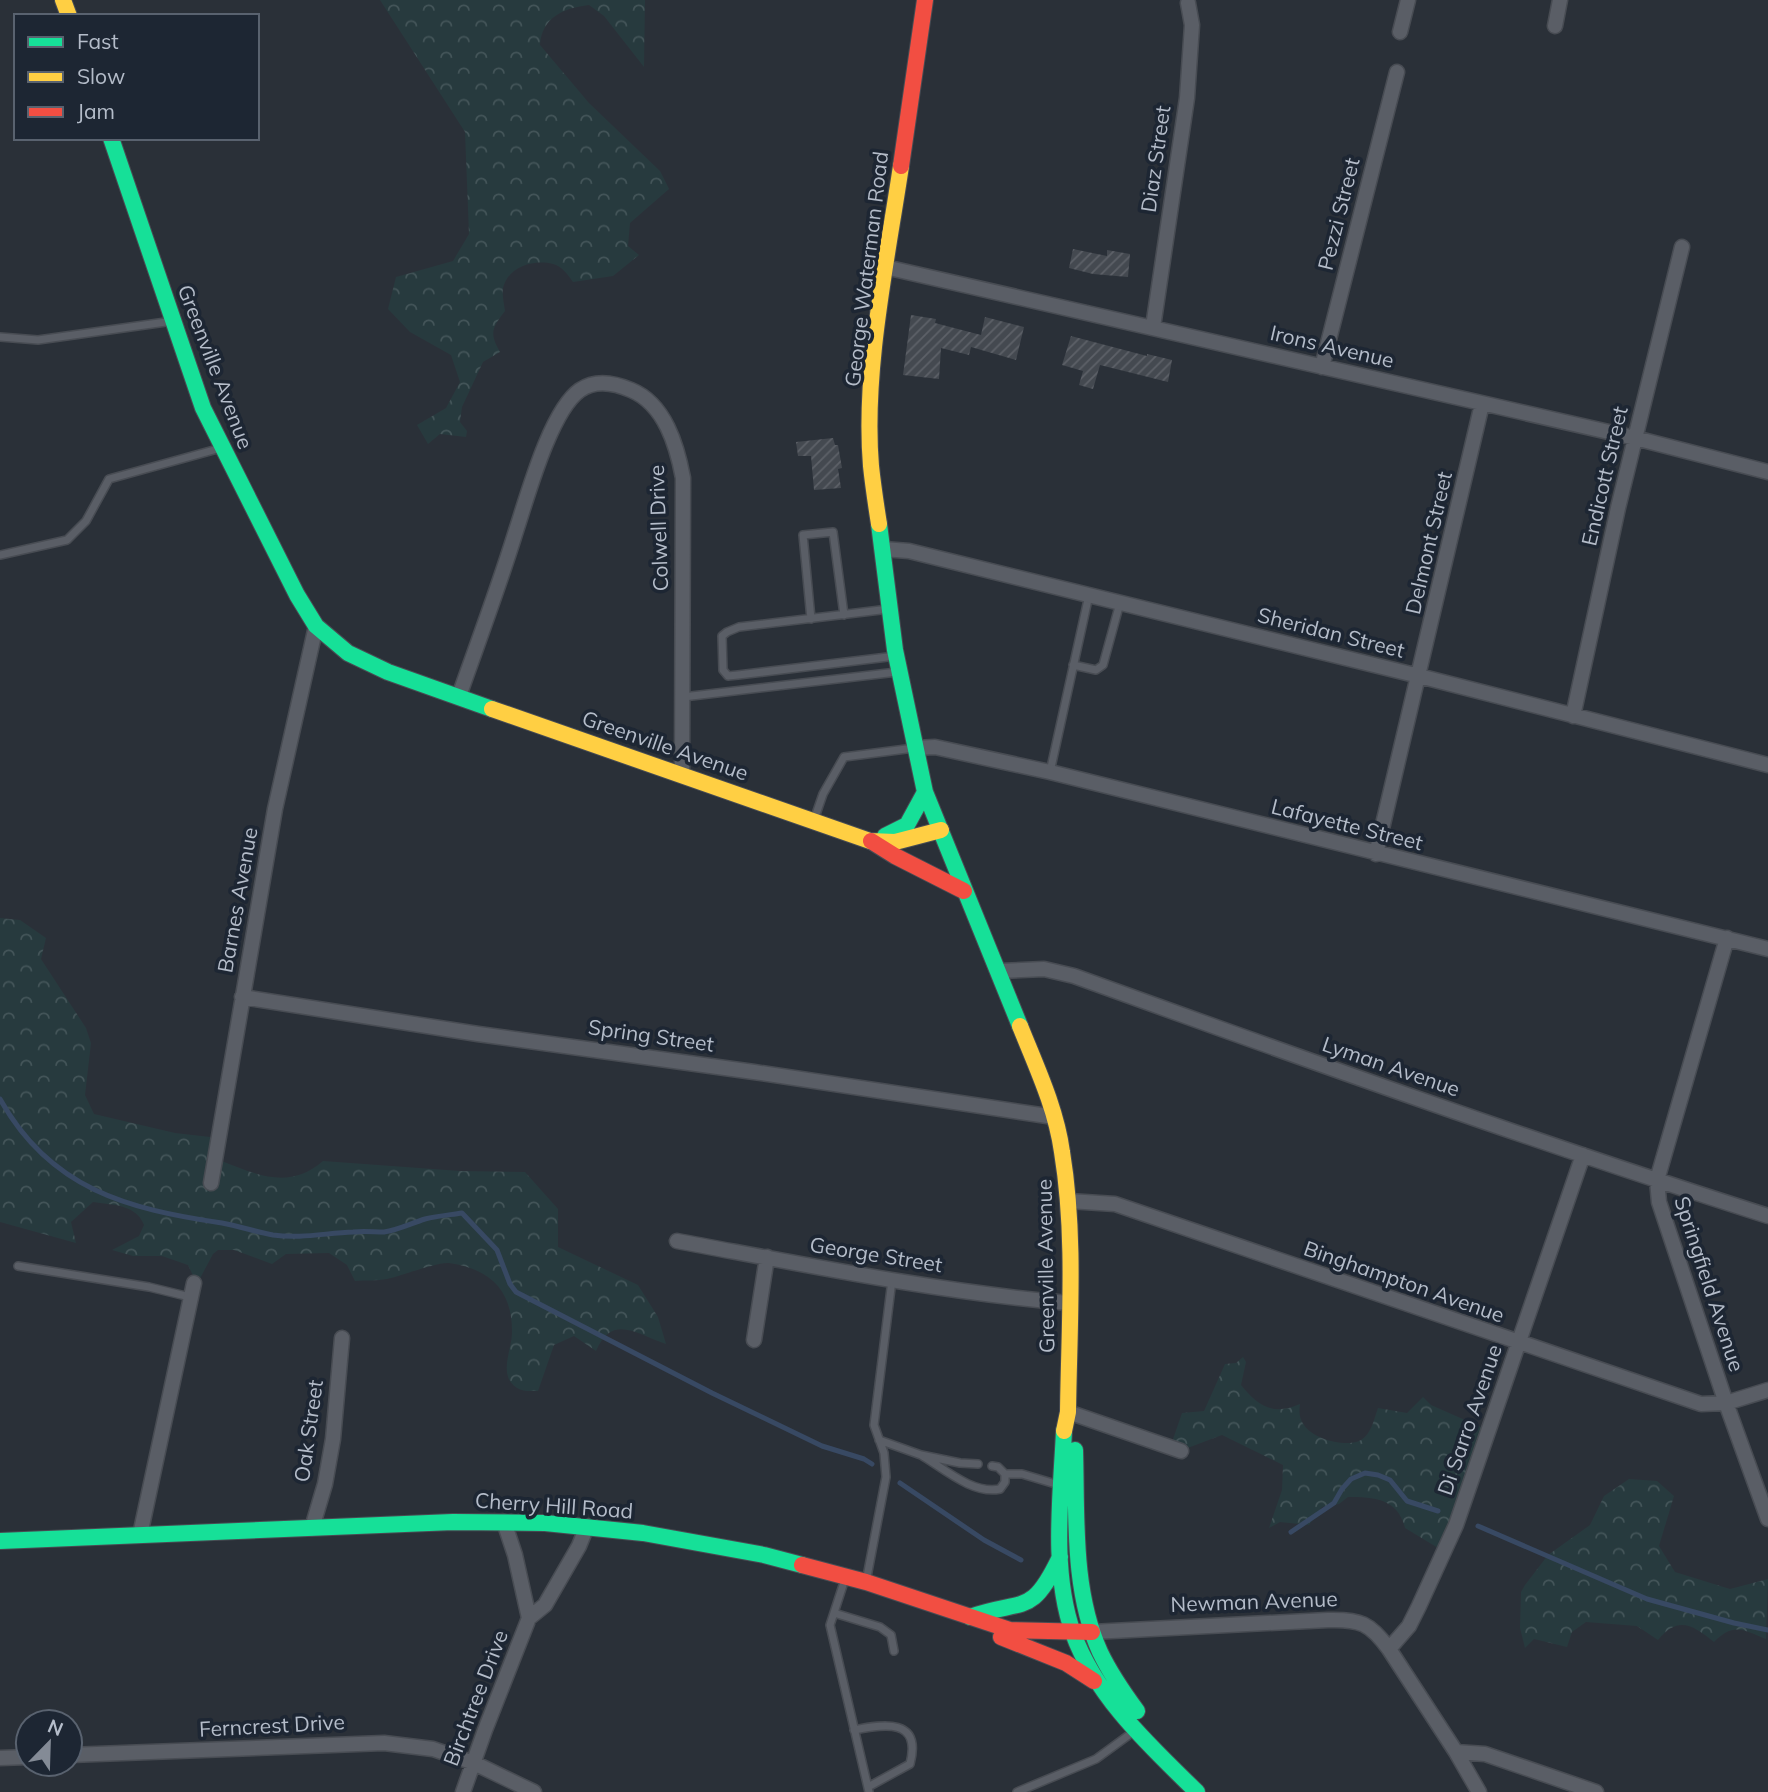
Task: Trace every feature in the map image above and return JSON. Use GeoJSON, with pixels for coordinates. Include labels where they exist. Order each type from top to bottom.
{"type":"FeatureCollection","features":[{"type":"Feature","properties":{"kind":"main road","name":"George Waterman Road"},"geometry":{"type":"LineString","coordinates":[[925,0],[885,267],[870,418],[871,464],[898,664],[925,792],[941,830]]}},
{"type":"Feature","properties":{"kind":"main road","name":"Greenville Avenue"},"geometry":{"type":"LineString","coordinates":[[112,140],[203,408],[297,595],[316,626],[348,653],[388,672],[870,841],[895,842],[941,830],[1044,1082],[1065,1164],[1069,1201],[1068,1412],[1065,1420],[1069,1486],[1080,1579],[1092,1632],[1113,1677],[1131,1703],[1206,1792]]}},
{"type":"Feature","properties":{"kind":"main road"},"geometry":{"type":"LineString","coordinates":[[870,841],[907,825],[925,792]]}},
{"type":"Feature","properties":{"kind":"main road"},"geometry":{"type":"LineString","coordinates":[[870,841],[964,891]]}},
{"type":"Feature","properties":{"kind":"main road","name":"Greenville Avenue"},"geometry":{"type":"LineString","coordinates":[[1069,1486],[1061,1552],[1073,1632],[1102,1688],[1152,1748],[1197,1792]]}},
{"type":"Feature","properties":{"kind":"main road","name":"Cherry Hill Road"},"geometry":{"type":"LineString","coordinates":[[0,1541],[504,1522],[587,1527],[643,1533],[764,1555],[866,1582],[1010,1630],[1092,1632]]}},
{"type":"Feature","properties":{"kind":"main road"},"geometry":{"type":"LineString","coordinates":[[970,1617],[1031,1601],[1050,1580],[1061,1552]]}},
{"type":"Feature","properties":{"kind":"main road"},"geometry":{"type":"LineString","coordinates":[[908,1596],[932,1611],[1066,1663],[1102,1688]]}},
{"type":"Feature","properties":{"kind":"street"},"geometry":{"type":"LineString","coordinates":[[1400,32],[1408,0]]}},
{"type":"Feature","properties":{"kind":"street"},"geometry":{"type":"LineString","coordinates":[[1555,26],[1560,0]]}},
{"type":"Feature","properties":{"kind":"street","name":"Diaz Street"},"geometry":{"type":"LineString","coordinates":[[1153,327],[1186,97],[1192,25],[1189,1]]}},
{"type":"Feature","properties":{"kind":"street","name":"Pezzi Street"},"geometry":{"type":"LineString","coordinates":[[1322,367],[1397,72]]}},
{"type":"Feature","properties":{"kind":"street","name":"Endicott Street"},"geometry":{"type":"LineString","coordinates":[[1573,716],[1635,438],[1682,247]]}},
{"type":"Feature","properties":{"kind":"street","name":"Irons Avenue"},"geometry":{"type":"LineString","coordinates":[[885,267],[1635,438],[1768,472]]}},
{"type":"Feature","properties":{"kind":"street","name":"Colwell Drive"},"geometry":{"type":"LineString","coordinates":[[459,696],[556,421],[571,398],[580,390],[589,385],[612,383],[634,391],[660,415],[672,436],[680,460],[683,478],[682,774]]}},
{"type":"Feature","properties":{"kind":"street","name":"Delmont Street"},"geometry":{"type":"LineString","coordinates":[[1376,854],[1482,404]]}},
{"type":"Feature","properties":{"kind":"street","name":"Sheridan Street"},"geometry":{"type":"LineString","coordinates":[[883,548],[909,551],[1089,595],[1768,765]]}},
{"type":"Feature","properties":{"kind":"street","name":"Barnes Avenue"},"geometry":{"type":"LineString","coordinates":[[211,1183],[275,809],[316,626]]}},
{"type":"Feature","properties":{"kind":"street","name":"Lafayette Street"},"geometry":{"type":"LineString","coordinates":[[915,748],[935,747],[1050,772],[1768,949]]}},
{"type":"Feature","properties":{"kind":"street","name":"Springfield Avenue"},"geometry":{"type":"LineString","coordinates":[[1727,938],[1657,1180],[1658,1202],[1768,1519]]}},
{"type":"Feature","properties":{"kind":"street","name":"Lyman Avenue"},"geometry":{"type":"LineString","coordinates":[[1000,971],[1044,969],[1074,976],[1315,1063],[1768,1216]]}},
{"type":"Feature","properties":{"kind":"street","name":"Spring Street"},"geometry":{"type":"LineString","coordinates":[[242,997],[478,1034],[1054,1117]]}},
{"type":"Feature","properties":{"kind":"street","name":"Di Sarro Avenue"},"geometry":{"type":"LineString","coordinates":[[1389,1649],[1409,1626],[1456,1525],[1583,1155]]}},
{"type":"Feature","properties":{"kind":"street","name":"Binghampton Avenue"},"geometry":{"type":"LineString","coordinates":[[1069,1201],[1115,1205],[1682,1398],[1701,1404],[1726,1403]]}},
{"type":"Feature","properties":{"kind":"street","name":"George Street"},"geometry":{"type":"LineString","coordinates":[[677,1241],[1010,1298],[1069,1303]]}},
{"type":"Feature","properties":{"kind":"street"},"geometry":{"type":"LineString","coordinates":[[754,1340],[767,1257]]}},
{"type":"Feature","properties":{"kind":"street"},"geometry":{"type":"LineString","coordinates":[[140,1535],[192,1290]]}},
{"type":"Feature","properties":{"kind":"street","name":"Oak Street"},"geometry":{"type":"LineString","coordinates":[[312,1528],[325,1483],[333,1439],[342,1338]]}},
{"type":"Feature","properties":{"kind":"street"},"geometry":{"type":"LineString","coordinates":[[1726,1403],[1768,1390]]}},
{"type":"Feature","properties":{"kind":"street"},"geometry":{"type":"LineString","coordinates":[[1068,1412],[1181,1451]]}},
{"type":"Feature","properties":{"kind":"street","name":"Birchtree Drive"},"geometry":{"type":"LineString","coordinates":[[504,1522],[515,1555],[529,1618]]}},
{"type":"Feature","properties":{"kind":"street","name":"Birchtree Drive"},"geometry":{"type":"LineString","coordinates":[[463,1792],[529,1618],[545,1605],[587,1527]]}},
{"type":"Feature","properties":{"kind":"street","name":"Newman Avenue"},"geometry":{"type":"LineString","coordinates":[[1092,1632],[1350,1619],[1365,1624],[1389,1649],[1479,1792]]}},
{"type":"Feature","properties":{"kind":"street","name":"Ferncrest Drive"},"geometry":{"type":"LineString","coordinates":[[84,1754],[384,1743],[433,1749],[474,1763],[534,1792]]}},
{"type":"Feature","properties":{"kind":"street"},"geometry":{"type":"LineString","coordinates":[[1456,1752],[1485,1754],[1596,1792]]}},
{"type":"Feature","properties":{"kind":"lane"},"geometry":{"type":"LineString","coordinates":[[0,337],[38,340],[173,321]]}},
{"type":"Feature","properties":{"kind":"lane"},"geometry":{"type":"LineString","coordinates":[[0,555],[67,540],[86,521],[109,479],[222,448]]}},
{"type":"Feature","properties":{"kind":"lane"},"geometry":{"type":"LineString","coordinates":[[811,619],[803,535],[833,532],[844,615]]}},
{"type":"Feature","properties":{"kind":"lane"},"geometry":{"type":"LineString","coordinates":[[1050,772],[1089,595]]}},
{"type":"Feature","properties":{"kind":"lane"},"geometry":{"type":"LineString","coordinates":[[1073,665],[1096,670],[1103,665],[1120,603]]}},
{"type":"Feature","properties":{"kind":"lane"},"geometry":{"type":"LineString","coordinates":[[890,609],[739,627],[722,636],[723,670],[728,676],[898,664]]}},
{"type":"Feature","properties":{"kind":"lane"},"geometry":{"type":"LineString","coordinates":[[682,697],[898,664]]}},
{"type":"Feature","properties":{"kind":"lane"},"geometry":{"type":"LineString","coordinates":[[814,820],[823,794],[844,757],[915,748]]}},
{"type":"Feature","properties":{"kind":"lane"},"geometry":{"type":"LineString","coordinates":[[18,1266],[149,1287],[192,1290]]}},
{"type":"Feature","properties":{"kind":"lane"},"geometry":{"type":"LineString","coordinates":[[866,1582],[886,1477],[884,1453],[874,1424],[892,1279]]}},
{"type":"Feature","properties":{"kind":"lane"},"geometry":{"type":"LineString","coordinates":[[879,1440],[921,1455],[978,1464]]}},
{"type":"Feature","properties":{"kind":"lane"},"geometry":{"type":"LineString","coordinates":[[921,1455],[967,1484],[993,1491],[1000,1489],[1005,1482],[1005,1474],[999,1467],[992,1466]]}},
{"type":"Feature","properties":{"kind":"lane"},"geometry":{"type":"LineString","coordinates":[[1005,1474],[1022,1474],[1069,1486]]}},
{"type":"Feature","properties":{"kind":"lane"},"geometry":{"type":"LineString","coordinates":[[846,1577],[830,1625],[854,1730],[868,1790],[910,1764],[914,1750],[912,1739],[901,1729],[885,1724],[854,1730]]}},
{"type":"Feature","properties":{"kind":"lane"},"geometry":{"type":"LineString","coordinates":[[834,1613],[880,1627],[891,1635],[894,1651]]}},
{"type":"Feature","properties":{"kind":"lane"},"geometry":{"type":"LineString","coordinates":[[1017,1792],[1096,1759],[1136,1729]]}},
{"type":"Feature","properties":{"kind":"green space"},"geometry":{"type":"Polygon","coordinates":[[[380,0],[645,0],[644,67],[604,16],[589,5],[556,16],[545,27],[540,45],[589,103],[660,171],[669,189],[630,223],[628,246],[639,255],[613,276],[573,282],[559,267],[545,263],[522,266],[510,275],[503,288],[505,311],[497,322],[493,335],[500,352],[483,362],[462,407],[460,422],[467,431],[466,437],[440,434],[428,444],[417,425],[446,408],[460,382],[451,355],[410,332],[388,309],[396,277],[453,261],[469,234],[465,132],[380,0]]]}},
{"type":"Feature","properties":{"kind":"green space"},"geometry":{"type":"Polygon","coordinates":[[[0,918],[20,920],[46,938],[41,959],[86,1028],[91,1043],[85,1095],[94,1114],[175,1133],[219,1138],[219,1160],[272,1177],[297,1175],[323,1161],[460,1171],[525,1172],[558,1209],[558,1247],[638,1285],[658,1317],[666,1344],[635,1332],[618,1329],[602,1339],[596,1351],[574,1336],[554,1345],[538,1391],[524,1391],[511,1383],[508,1377],[507,1363],[512,1334],[504,1294],[488,1277],[464,1266],[443,1263],[387,1279],[355,1281],[347,1265],[329,1253],[286,1254],[272,1264],[234,1250],[218,1250],[213,1254],[197,1284],[188,1265],[162,1256],[133,1256],[112,1250],[139,1236],[144,1225],[135,1213],[123,1207],[93,1202],[71,1222],[76,1243],[0,1222],[0,918]]]}},
{"type":"Feature","properties":{"kind":"green space"},"geometry":{"type":"Polygon","coordinates":[[[1243,1357],[1246,1362],[1241,1385],[1254,1399],[1274,1409],[1300,1404],[1304,1425],[1314,1434],[1329,1441],[1359,1441],[1369,1431],[1378,1408],[1407,1413],[1423,1397],[1431,1405],[1490,1431],[1443,1551],[1405,1528],[1402,1518],[1391,1505],[1376,1499],[1348,1497],[1339,1504],[1322,1507],[1309,1525],[1280,1522],[1269,1528],[1282,1490],[1283,1465],[1222,1435],[1185,1449],[1171,1445],[1182,1413],[1204,1411],[1225,1364],[1236,1363],[1243,1357]]]}},
{"type":"Feature","properties":{"kind":"green space"},"geometry":{"type":"Polygon","coordinates":[[[1629,1479],[1657,1481],[1674,1496],[1659,1546],[1675,1572],[1730,1589],[1768,1579],[1766,1639],[1745,1631],[1733,1630],[1714,1642],[1692,1627],[1679,1625],[1665,1632],[1658,1640],[1637,1626],[1586,1622],[1572,1632],[1567,1647],[1534,1639],[1525,1648],[1520,1628],[1521,1592],[1525,1585],[1548,1555],[1590,1525],[1604,1496],[1629,1479]]]}},
{"type":"Feature","properties":{"kind":"building"},"geometry":{"type":"Polygon","coordinates":[[[1073,249],[1107,256],[1107,250],[1130,254],[1128,277],[1093,274],[1069,268],[1073,249]]]}},
{"type":"Feature","properties":{"kind":"building"},"geometry":{"type":"Polygon","coordinates":[[[911,315],[936,319],[935,323],[981,335],[985,317],[1024,327],[1016,360],[971,347],[969,355],[941,348],[939,379],[903,375],[911,315]]]}},
{"type":"Feature","properties":{"kind":"building"},"geometry":{"type":"Polygon","coordinates":[[[1071,336],[1172,360],[1168,382],[1100,365],[1093,389],[1079,385],[1083,371],[1062,365],[1071,336]]]}},
{"type":"Feature","properties":{"kind":"building"},"geometry":{"type":"Polygon","coordinates":[[[833,438],[835,445],[838,445],[842,468],[838,469],[841,488],[814,490],[811,456],[798,456],[796,442],[833,438]]]}},
{"type":"Feature","properties":{"kind":"waterway"},"geometry":{"type":"LineString","coordinates":[[0,1099],[20,1130],[42,1154],[67,1174],[94,1190],[154,1210],[273,1235],[293,1236],[384,1232],[425,1219],[462,1213],[497,1250],[510,1284],[516,1292],[712,1393],[822,1446],[872,1464]]}},
{"type":"Feature","properties":{"kind":"waterway"},"geometry":{"type":"LineString","coordinates":[[1291,1532],[1334,1503],[1351,1479],[1365,1473],[1390,1480],[1407,1501],[1438,1511]]}},
{"type":"Feature","properties":{"kind":"waterway"},"geometry":{"type":"LineString","coordinates":[[900,1483],[984,1540],[1021,1560]]}},
{"type":"Feature","properties":{"kind":"waterway"},"geometry":{"type":"LineString","coordinates":[[1478,1526],[1647,1599],[1768,1630]]}},
{"type":"Feature","properties":{"kind":"traffic: fast"},"geometry":{"type":"LineString","coordinates":[[112,140],[203,408],[297,595],[316,626],[348,653],[388,672],[492,709]]}},
{"type":"Feature","properties":{"kind":"traffic: fast"},"geometry":{"type":"LineString","coordinates":[[879,524],[895,650],[925,792],[1020,1026]]}},
{"type":"Feature","properties":{"kind":"traffic: fast"},"geometry":{"type":"LineString","coordinates":[[885,836],[907,825],[925,792]]}},
{"type":"Feature","properties":{"kind":"traffic: fast"},"geometry":{"type":"LineString","coordinates":[[1064,1431],[1060,1559],[1066,1609],[1073,1633],[1095,1678],[1110,1699],[1143,1738],[1197,1792]]}},
{"type":"Feature","properties":{"kind":"traffic: fast"},"geometry":{"type":"LineString","coordinates":[[1075,1450],[1076,1527],[1085,1604],[1100,1652],[1137,1711]]}},
{"type":"Feature","properties":{"kind":"traffic: fast"},"geometry":{"type":"LineString","coordinates":[[0,1541],[453,1522],[545,1523],[643,1533],[764,1555],[802,1565]]}},
{"type":"Feature","properties":{"kind":"traffic: fast"},"geometry":{"type":"LineString","coordinates":[[970,1617],[1015,1606],[1033,1598],[1060,1557]]}},
{"type":"Feature","properties":{"kind":"traffic: slow"},"geometry":{"type":"LineString","coordinates":[[63,0],[68,14]]}},
{"type":"Feature","properties":{"kind":"traffic: slow"},"geometry":{"type":"LineString","coordinates":[[879,524],[871,466],[870,392],[878,316],[901,166]]}},
{"type":"Feature","properties":{"kind":"traffic: slow"},"geometry":{"type":"LineString","coordinates":[[492,709],[870,841],[895,842],[941,830]]}},
{"type":"Feature","properties":{"kind":"traffic: slow"},"geometry":{"type":"LineString","coordinates":[[1020,1026],[1055,1119],[1066,1184],[1071,1282],[1068,1412],[1064,1431]]}},
{"type":"Feature","properties":{"kind":"traffic: jam"},"geometry":{"type":"LineString","coordinates":[[901,166],[925,0]]}},
{"type":"Feature","properties":{"kind":"traffic: jam"},"geometry":{"type":"LineString","coordinates":[[871,841],[964,891]]}},
{"type":"Feature","properties":{"kind":"traffic: jam"},"geometry":{"type":"LineString","coordinates":[[802,1565],[866,1582],[1010,1630],[1092,1632]]}},
{"type":"Feature","properties":{"kind":"traffic: jam"},"geometry":{"type":"LineString","coordinates":[[1001,1637],[1066,1663],[1094,1681]]}}]}
